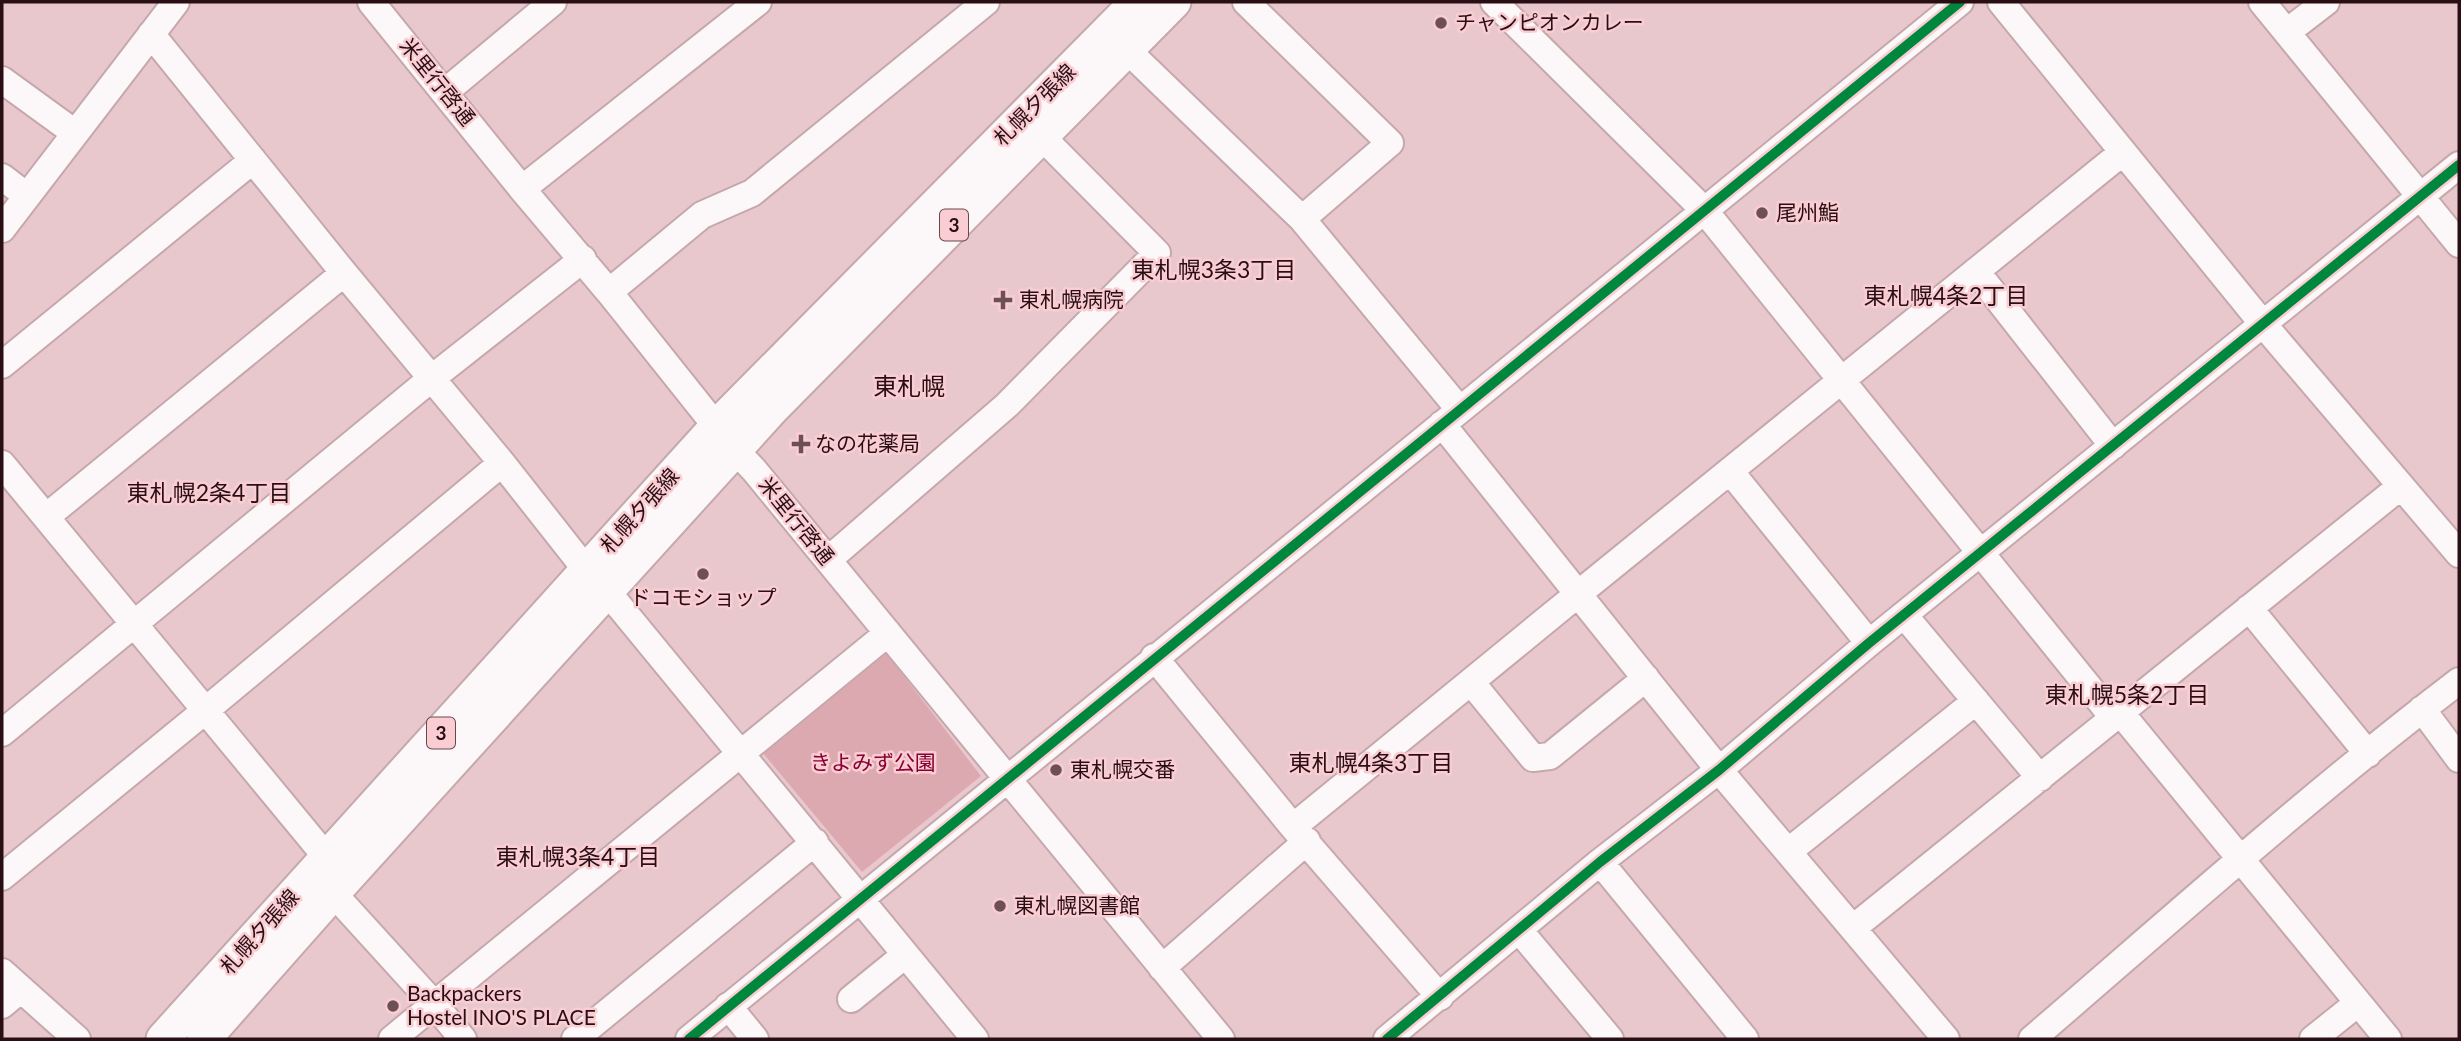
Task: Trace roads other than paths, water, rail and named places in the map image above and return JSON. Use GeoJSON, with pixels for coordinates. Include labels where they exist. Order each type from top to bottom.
{"type":"FeatureCollection","features":[{"type":"Feature","properties":{"kind":"main road","name":"札幌夕張線"},"geometry":{"type":"LineString","coordinates":[[204,1039],[333,893],[597,581],[726,438],[1137,2]]}},
{"type":"Feature","properties":{"kind":"main road","name":"札幌夕張線"},"geometry":{"type":"LineString","coordinates":[[726,438],[772,409],[1174,2]]}},
{"type":"Feature","properties":{"kind":"main road","name":"札幌夕張線"},"geometry":{"type":"LineString","coordinates":[[163,1039],[328,859],[597,581]]}},
{"type":"Feature","properties":{"kind":"street"},"geometry":{"type":"LineString","coordinates":[[2,229],[176,2]]}},
{"type":"Feature","properties":{"kind":"street","name":"米里行啓通"},"geometry":{"type":"LineString","coordinates":[[371,2],[1221,1039]]}},
{"type":"Feature","properties":{"kind":"street"},"geometry":{"type":"LineString","coordinates":[[445,92],[553,2]]}},
{"type":"Feature","properties":{"kind":"street"},"geometry":{"type":"LineString","coordinates":[[522,189],[758,2]]}},
{"type":"Feature","properties":{"kind":"street"},"geometry":{"type":"LineString","coordinates":[[609,292],[702,215],[752,193],[986,2]]}},
{"type":"Feature","properties":{"kind":"street"},"geometry":{"type":"LineString","coordinates":[[1246,2],[1390,143],[1302,219]]}},
{"type":"Feature","properties":{"kind":"street"},"geometry":{"type":"LineString","coordinates":[[1494,2],[1704,210],[1981,553],[2388,1039]]}},
{"type":"Feature","properties":{"kind":"street"},"geometry":{"type":"LineString","coordinates":[[689,1039],[1960,2]]}},
{"type":"Feature","properties":{"kind":"street"},"geometry":{"type":"LineString","coordinates":[[2001,2],[2263,324],[2459,554]]}},
{"type":"Feature","properties":{"kind":"street"},"geometry":{"type":"LineString","coordinates":[[2262,2],[2459,244]]}},
{"type":"Feature","properties":{"kind":"street"},"geometry":{"type":"LineString","coordinates":[[2287,32],[2326,2]]}},
{"type":"Feature","properties":{"kind":"street"},"geometry":{"type":"LineString","coordinates":[[151,34],[344,273],[975,1039]]}},
{"type":"Feature","properties":{"kind":"street"},"geometry":{"type":"LineString","coordinates":[[1127,50],[1302,219],[1578,594],[1719,770],[1946,1039]]}},
{"type":"Feature","properties":{"kind":"street"},"geometry":{"type":"LineString","coordinates":[[2,80],[75,133]]}},
{"type":"Feature","properties":{"kind":"street"},"geometry":{"type":"LineString","coordinates":[[828,560],[1007,405],[1157,253],[1042,137]]}},
{"type":"Feature","properties":{"kind":"street"},"geometry":{"type":"LineString","coordinates":[[1163,968],[1300,834],[1471,682],[2123,152]]}},
{"type":"Feature","properties":{"kind":"street"},"geometry":{"type":"LineString","coordinates":[[2,365],[253,160]]}},
{"type":"Feature","properties":{"kind":"street"},"geometry":{"type":"LineString","coordinates":[[1387,1039],[1600,862],[1719,770],[1869,643],[2459,165]]}},
{"type":"Feature","properties":{"kind":"street"},"geometry":{"type":"LineString","coordinates":[[2,177],[27,196]]}},
{"type":"Feature","properties":{"kind":"street"},"geometry":{"type":"LineString","coordinates":[[2,733],[432,378],[583,259]]}},
{"type":"Feature","properties":{"kind":"street"},"geometry":{"type":"LineString","coordinates":[[1976,271],[2112,446]]}},
{"type":"Feature","properties":{"kind":"street"},"geometry":{"type":"LineString","coordinates":[[46,517],[344,273]]}},
{"type":"Feature","properties":{"kind":"street"},"geometry":{"type":"LineString","coordinates":[[2,877],[502,463]]}},
{"type":"Feature","properties":{"kind":"street"},"geometry":{"type":"LineString","coordinates":[[2,464],[328,859]]}},
{"type":"Feature","properties":{"kind":"street"},"geometry":{"type":"LineString","coordinates":[[1730,471],[1869,643]]}},
{"type":"Feature","properties":{"kind":"street"},"geometry":{"type":"LineString","coordinates":[[1853,928],[2401,486]]}},
{"type":"Feature","properties":{"kind":"street"},"geometry":{"type":"LineString","coordinates":[[2249,608],[2368,754]]}},
{"type":"Feature","properties":{"kind":"street"},"geometry":{"type":"LineString","coordinates":[[1904,615],[2040,778]]}},
{"type":"Feature","properties":{"kind":"street"},"geometry":{"type":"LineString","coordinates":[[393,1039],[888,633]]}},
{"type":"Feature","properties":{"kind":"street"},"geometry":{"type":"LineString","coordinates":[[1154,657],[1300,834],[1440,997]]}},
{"type":"Feature","properties":{"kind":"street"},"geometry":{"type":"LineString","coordinates":[[1471,682],[1533,758],[1550,756],[1646,678]]}},
{"type":"Feature","properties":{"kind":"street"},"geometry":{"type":"LineString","coordinates":[[2032,1039],[2240,861],[2459,681]]}},
{"type":"Feature","properties":{"kind":"street"},"geometry":{"type":"LineString","coordinates":[[1789,851],[1976,701]]}},
{"type":"Feature","properties":{"kind":"street"},"geometry":{"type":"LineString","coordinates":[[2422,709],[2459,759]]}},
{"type":"Feature","properties":{"kind":"street"},"geometry":{"type":"LineString","coordinates":[[575,1039],[814,842]]}},
{"type":"Feature","properties":{"kind":"street"},"geometry":{"type":"LineString","coordinates":[[1600,862],[1745,1039]]}},
{"type":"Feature","properties":{"kind":"street"},"geometry":{"type":"LineString","coordinates":[[333,893],[463,1039]]}},
{"type":"Feature","properties":{"kind":"street"},"geometry":{"type":"LineString","coordinates":[[1519,930],[1610,1039]]}},
{"type":"Feature","properties":{"kind":"street"},"geometry":{"type":"LineString","coordinates":[[851,999],[905,955]]}},
{"type":"Feature","properties":{"kind":"street"},"geometry":{"type":"LineString","coordinates":[[8,988],[77,1039]]}},
{"type":"Feature","properties":{"kind":"street"},"geometry":{"type":"LineString","coordinates":[[2313,1039],[2358,1003]]}},
{"type":"Feature","properties":{"kind":"street"},"geometry":{"type":"LineString","coordinates":[[728,1006],[755,1039]]}},
{"type":"Feature","properties":{"kind":"place","name":"チャンピオンカレー"},"geometry":{"type":"Point","coordinates":[1441,23]}},
{"type":"Feature","properties":{"kind":"place","name":"尾州鮨"},"geometry":{"type":"Point","coordinates":[1762,213]}},
{"type":"Feature","properties":{"kind":"place","name":"東札幌病院"},"geometry":{"type":"Point","coordinates":[1003,300]}},
{"type":"Feature","properties":{"kind":"place","name":"なの花薬局"},"geometry":{"type":"Point","coordinates":[801,444]}},
{"type":"Feature","properties":{"kind":"place","name":"ドコモショップ"},"geometry":{"type":"Point","coordinates":[703,574]}},
{"type":"Feature","properties":{"kind":"place","name":"東札幌交番"},"geometry":{"type":"Point","coordinates":[1056,770]}},
{"type":"Feature","properties":{"kind":"place","name":"東札幌図書館"},"geometry":{"type":"Point","coordinates":[1000,906]}},
{"type":"Feature","properties":{"kind":"place","name":"Backpackers Hostel INO'S PLACE"},"geometry":{"type":"Point","coordinates":[393,1006]}},
{"type":"Feature","properties":{"kind":"district","name":"東札幌3条3丁目"},"geometry":{"type":"Point","coordinates":[1214,270]}},
{"type":"Feature","properties":{"kind":"district","name":"東札幌4条2丁目"},"geometry":{"type":"Point","coordinates":[1946,296]}},
{"type":"Feature","properties":{"kind":"district","name":"東札幌"},"geometry":{"type":"Point","coordinates":[909,387]}},
{"type":"Feature","properties":{"kind":"district","name":"東札幌2条4丁目"},"geometry":{"type":"Point","coordinates":[209,493]}},
{"type":"Feature","properties":{"kind":"district","name":"東札幌5条2丁目"},"geometry":{"type":"Point","coordinates":[2127,695]}},
{"type":"Feature","properties":{"kind":"district","name":"東札幌4条3丁目"},"geometry":{"type":"Point","coordinates":[1371,763]}},
{"type":"Feature","properties":{"kind":"district","name":"東札幌3条4丁目"},"geometry":{"type":"Point","coordinates":[578,857]}},
{"type":"Feature","properties":{"kind":"park label","name":"きよみず公園"},"geometry":{"type":"Point","coordinates":[873,763]}}]}
